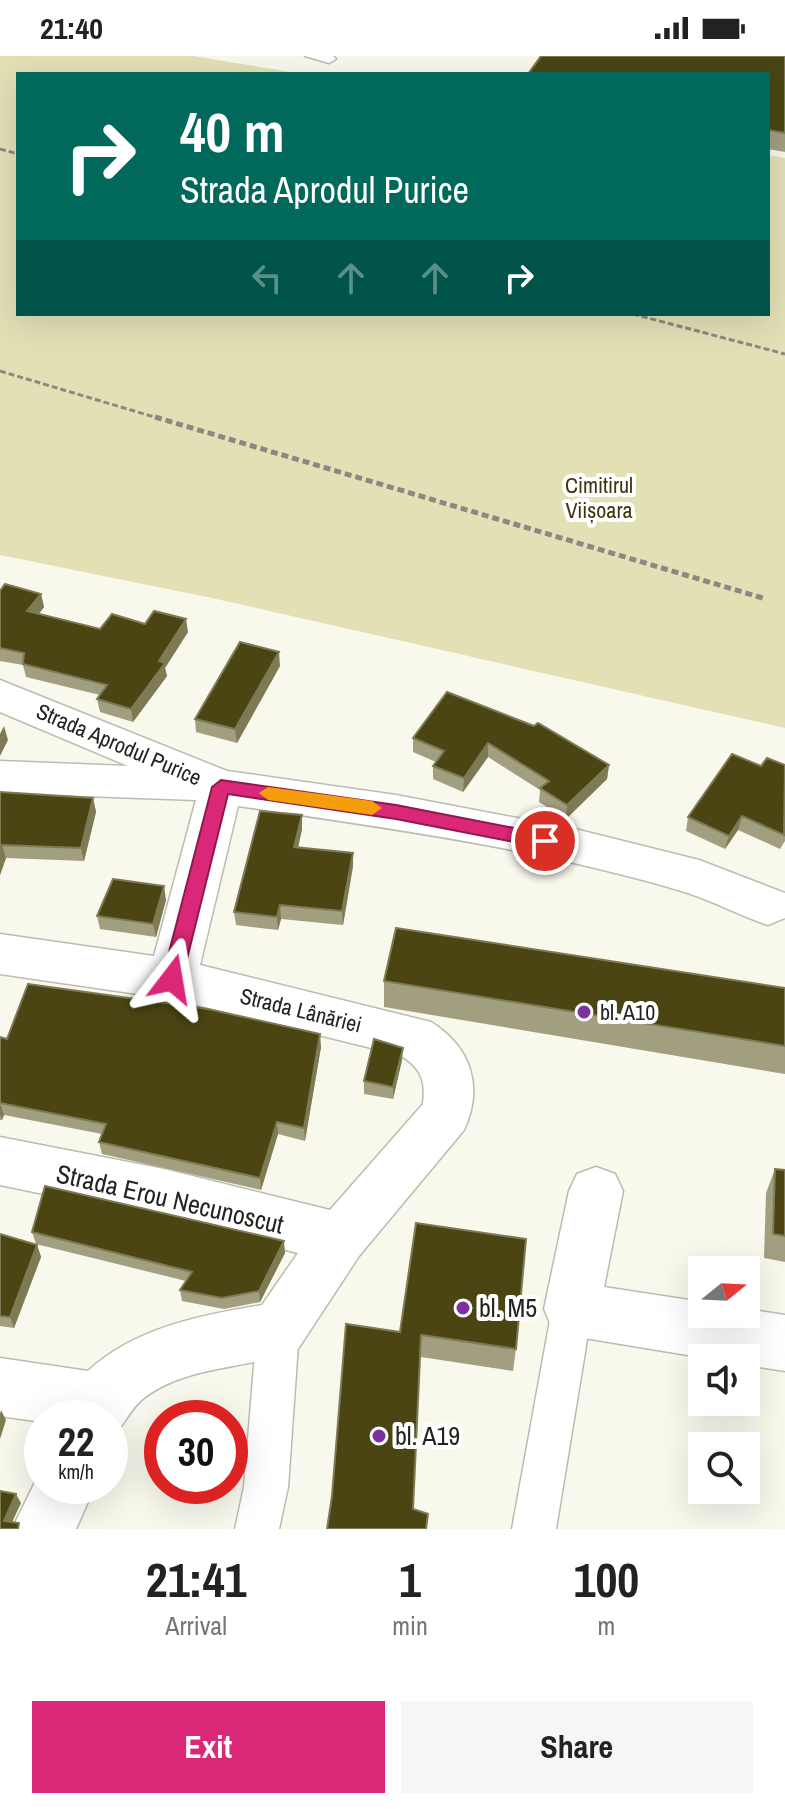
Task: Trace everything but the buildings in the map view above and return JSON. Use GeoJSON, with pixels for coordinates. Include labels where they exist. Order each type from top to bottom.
{"type":"FeatureCollection","features":[{"type":"Feature","properties":{"kind":"street","name":"Strada Aprodul Purice"},"geometry":{"type":"LineString","coordinates":[[0,695],[221,787],[396,812],[575,847],[699,878],[779,905]]}},
{"type":"Feature","properties":{"kind":"street"},"geometry":{"type":"LineString","coordinates":[[0,777],[221,787],[172,979]]}},
{"type":"Feature","properties":{"kind":"street","name":"Strada Lânăriei"},"geometry":{"type":"LineString","coordinates":[[0,954],[172,979],[413,1037],[441,1057],[449,1074],[452,1092],[446,1114],[340,1238]]}},
{"type":"Feature","properties":{"kind":"street","name":"Strada Erou Necunoscut"},"geometry":{"type":"LineString","coordinates":[[0,1161],[164,1194],[340,1238]]}},
{"type":"Feature","properties":{"kind":"street"},"geometry":{"type":"LineString","coordinates":[[534,1529],[596,1191]]}},
{"type":"Feature","properties":{"kind":"street"},"geometry":{"type":"LineString","coordinates":[[257,1529],[266,1487],[278,1330],[340,1238]]}},
{"type":"Feature","properties":{"kind":"street"},"geometry":{"type":"LineString","coordinates":[[572,1309],[785,1343]]}},
{"type":"Feature","properties":{"kind":"street"},"geometry":{"type":"LineString","coordinates":[[104,1400],[124,1377],[161,1358],[278,1330]]}},
{"type":"Feature","properties":{"kind":"street"},"geometry":{"type":"LineString","coordinates":[[0,1387],[54,1400]]}},
{"type":"Feature","properties":{"kind":"street"},"geometry":{"type":"LineString","coordinates":[[43,1529],[56,1504]]}},
{"type":"Feature","properties":{"kind":"lane"},"geometry":{"type":"LineString","coordinates":[[312,56],[329,59]]}},
{"type":"Feature","properties":{"kind":"path"},"geometry":{"type":"LineString","coordinates":[[641,316],[785,354]]}},
{"type":"Feature","properties":{"kind":"path"},"geometry":{"type":"LineString","coordinates":[[0,371],[766,599]]}},
{"type":"Feature","properties":{"kind":"green space","name":"Cimitirul Viișoara"},"geometry":{"type":"Polygon","coordinates":[[[0,56],[193,56],[292,72],[16,72],[16,316],[770,316],[770,155],[785,158],[785,728],[212,598],[0,555],[0,56]]]}},
{"type":"Feature","properties":{"kind":"slow traffic"},"geometry":{"type":"LineString","coordinates":[[268,793],[372,808]]}},
{"type":"Feature","properties":{"kind":"place","name":"bl. A10"},"geometry":{"type":"Point","coordinates":[584,1012]}},
{"type":"Feature","properties":{"kind":"place","name":"bl. M5"},"geometry":{"type":"Point","coordinates":[463,1308]}},
{"type":"Feature","properties":{"kind":"place","name":"bl. A19"},"geometry":{"type":"Point","coordinates":[379,1436]}},
{"type":"Feature","properties":{"kind":"route"},"geometry":{"type":"LineString","coordinates":[[172,979],[221,787],[396,812],[545,841]]}}]}
